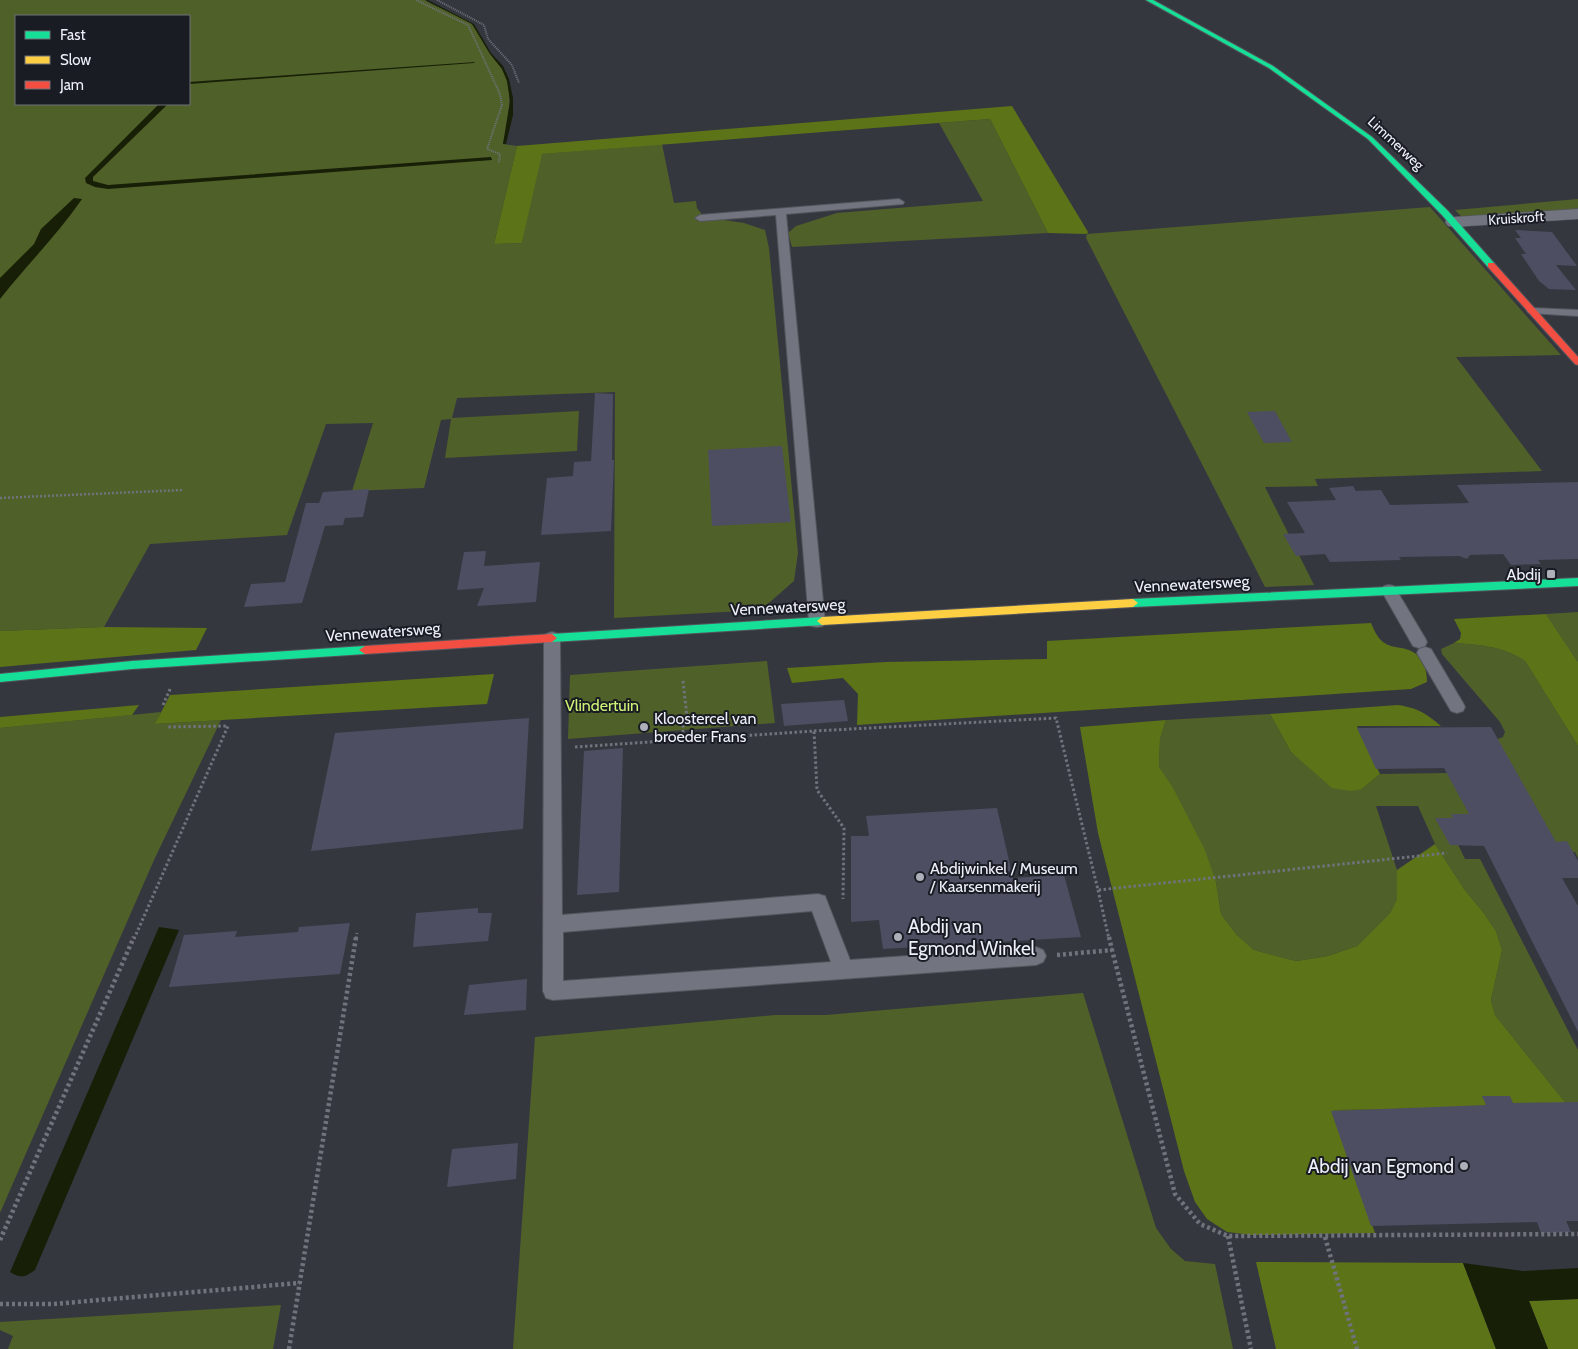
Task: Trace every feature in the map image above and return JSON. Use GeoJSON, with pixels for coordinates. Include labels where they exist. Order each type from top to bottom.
{"type":"FeatureCollection","features":[{"type":"Feature","properties":{"kind":"street","name":"Limmerweg"},"geometry":{"type":"LineString","coordinates":[[1149,0],[1234,45],[1316,98],[1370,138],[1454,222],[1578,362]]}},
{"type":"Feature","properties":{"kind":"street","name":"Kruiskroft"},"geometry":{"type":"LineString","coordinates":[[1454,222],[1578,214]]}},
{"type":"Feature","properties":{"kind":"street","name":"Vennewatersweg"},"geometry":{"type":"LineString","coordinates":[[0,678],[124,666],[552,638],[1389,590],[1578,582]]}},
{"type":"Feature","properties":{"kind":"lane"},"geometry":{"type":"LineString","coordinates":[[700,218],[898,202]]}},
{"type":"Feature","properties":{"kind":"lane"},"geometry":{"type":"LineString","coordinates":[[780,212],[817,622]]}},
{"type":"Feature","properties":{"kind":"lane"},"geometry":{"type":"LineString","coordinates":[[1533,311],[1578,313]]}},
{"type":"Feature","properties":{"kind":"lane"},"geometry":{"type":"LineString","coordinates":[[1389,590],[1458,707]]}},
{"type":"Feature","properties":{"kind":"lane"},"geometry":{"type":"LineString","coordinates":[[552,638],[553,991],[1036,956]]}},
{"type":"Feature","properties":{"kind":"lane"},"geometry":{"type":"LineString","coordinates":[[553,924],[818,902],[844,970]]}},
{"type":"Feature","properties":{"kind":"path"},"geometry":{"type":"LineString","coordinates":[[416,0],[468,25],[500,94],[502,104],[487,149],[500,154],[499,163]]}},
{"type":"Feature","properties":{"kind":"path"},"geometry":{"type":"LineString","coordinates":[[437,0],[484,25],[488,38],[512,65],[519,83]]}},
{"type":"Feature","properties":{"kind":"path"},"geometry":{"type":"LineString","coordinates":[[0,498],[183,490]]}},
{"type":"Feature","properties":{"kind":"path"},"geometry":{"type":"LineString","coordinates":[[683,682],[687,717],[683,726],[683,740]]}},
{"type":"Feature","properties":{"kind":"path"},"geometry":{"type":"LineString","coordinates":[[552,749],[814,731],[1056,718],[1112,950],[1175,1194],[1200,1224],[1228,1236],[1578,1234]]}},
{"type":"Feature","properties":{"kind":"path"},"geometry":{"type":"LineString","coordinates":[[0,1240],[228,726],[167,727]]}},
{"type":"Feature","properties":{"kind":"path"},"geometry":{"type":"LineString","coordinates":[[814,731],[817,790],[844,828],[843,918],[825,920]]}},
{"type":"Feature","properties":{"kind":"path"},"geometry":{"type":"LineString","coordinates":[[1098,890],[1447,853]]}},
{"type":"Feature","properties":{"kind":"path"},"geometry":{"type":"LineString","coordinates":[[289,1349],[357,933]]}},
{"type":"Feature","properties":{"kind":"path"},"geometry":{"type":"LineString","coordinates":[[1036,956],[1112,950]]}},
{"type":"Feature","properties":{"kind":"path"},"geometry":{"type":"LineString","coordinates":[[1228,1236],[1251,1349]]}},
{"type":"Feature","properties":{"kind":"path"},"geometry":{"type":"LineString","coordinates":[[1324,1236],[1357,1349]]}},
{"type":"Feature","properties":{"kind":"path"},"geometry":{"type":"LineString","coordinates":[[0,1304],[53,1304],[300,1283]]}},
{"type":"Feature","properties":{"kind":"green space"},"geometry":{"type":"Polygon","coordinates":[[[0,0],[425,0],[472,24],[506,78],[509,106],[503,144],[517,146],[494,244],[522,243],[541,154],[662,144],[674,203],[696,201],[697,208],[704,217],[744,223],[765,230],[769,248],[798,553],[794,581],[761,610],[614,618],[615,392],[457,398],[452,418],[579,411],[577,451],[445,458],[451,419],[441,420],[424,488],[352,491],[373,423],[326,424],[287,535],[150,544],[104,627],[0,631],[0,0]]]}},
{"type":"Feature","properties":{"kind":"green space"},"geometry":{"type":"Polygon","coordinates":[[[1012,106],[1088,232],[1087,234],[1048,233],[990,119],[542,154],[522,243],[494,244],[517,146],[1012,106]]]}},
{"type":"Feature","properties":{"kind":"green space"},"geometry":{"type":"Polygon","coordinates":[[[990,119],[1048,233],[792,247],[788,233],[796,226],[837,213],[983,201],[939,123],[990,119]]]}},
{"type":"Feature","properties":{"kind":"green space"},"geometry":{"type":"Polygon","coordinates":[[[1578,199],[1578,210],[1462,217],[1455,210],[1578,199]]]}},
{"type":"Feature","properties":{"kind":"green space"},"geometry":{"type":"Polygon","coordinates":[[[1430,207],[1561,355],[1456,357],[1542,471],[1315,479],[1318,486],[1265,487],[1314,585],[1265,587],[1086,238],[1087,234],[1430,207]]]}},
{"type":"Feature","properties":{"kind":"green space"},"geometry":{"type":"Polygon","coordinates":[[[1578,612],[1578,662],[1546,614],[1578,612]]]}},
{"type":"Feature","properties":{"kind":"green space"},"geometry":{"type":"Polygon","coordinates":[[[1546,614],[1578,662],[1578,746],[1525,661],[1500,649],[1454,643],[1460,639],[1461,633],[1454,619],[1546,614]]]}},
{"type":"Feature","properties":{"kind":"green space"},"geometry":{"type":"Polygon","coordinates":[[[1371,623],[1377,636],[1383,642],[1390,646],[1409,650],[1420,658],[1425,669],[1427,682],[1411,689],[857,725],[858,694],[843,678],[792,683],[787,668],[886,662],[1047,659],[1047,641],[1371,623]]]}},
{"type":"Feature","properties":{"kind":"green space"},"geometry":{"type":"Polygon","coordinates":[[[104,627],[207,628],[196,650],[0,667],[0,631],[104,627]]]}},
{"type":"Feature","properties":{"kind":"green space"},"geometry":{"type":"Polygon","coordinates":[[[1454,643],[1500,649],[1525,661],[1578,746],[1578,858],[1575,852],[1559,853],[1495,740],[1503,737],[1505,732],[1500,722],[1442,654],[1441,649],[1454,643]]]}},
{"type":"Feature","properties":{"kind":"green space","name":"Vlindertuin"},"geometry":{"type":"Polygon","coordinates":[[[767,661],[775,723],[568,739],[570,675],[767,661]]]}},
{"type":"Feature","properties":{"kind":"green space"},"geometry":{"type":"Polygon","coordinates":[[[494,674],[487,704],[155,724],[170,695],[494,674]]]}},
{"type":"Feature","properties":{"kind":"green space"},"geometry":{"type":"Polygon","coordinates":[[[139,705],[132,715],[0,728],[0,717],[139,705]]]}},
{"type":"Feature","properties":{"kind":"green space"},"geometry":{"type":"Polygon","coordinates":[[[1398,705],[1421,712],[1441,726],[1357,726],[1380,774],[1362,789],[1351,791],[1332,788],[1291,752],[1270,714],[1398,705]]]}},
{"type":"Feature","properties":{"kind":"green space"},"geometry":{"type":"Polygon","coordinates":[[[161,712],[156,724],[221,720],[154,860],[0,1213],[0,728],[161,712]]]}},
{"type":"Feature","properties":{"kind":"green space"},"geometry":{"type":"Polygon","coordinates":[[[1270,714],[1291,752],[1362,789],[1380,774],[1450,773],[1477,822],[1448,824],[1465,859],[1480,859],[1578,1050],[1578,1117],[1337,1124],[1334,1110],[1567,1105],[1495,1015],[1491,1000],[1502,950],[1496,931],[1464,889],[1435,844],[1418,806],[1376,806],[1397,870],[1397,899],[1390,913],[1357,946],[1328,956],[1296,961],[1254,950],[1236,934],[1221,914],[1216,882],[1159,767],[1160,739],[1166,720],[1270,714]]]}},
{"type":"Feature","properties":{"kind":"green space"},"geometry":{"type":"Polygon","coordinates":[[[1166,720],[1160,739],[1159,767],[1173,788],[1205,850],[1216,882],[1221,914],[1236,934],[1254,950],[1296,961],[1328,956],[1357,946],[1390,913],[1397,899],[1397,870],[1435,844],[1464,889],[1496,931],[1502,950],[1491,1000],[1495,1015],[1568,1106],[1334,1110],[1337,1124],[1375,1233],[1252,1235],[1227,1232],[1207,1219],[1195,1202],[1184,1171],[1098,833],[1080,727],[1166,720]]]}},
{"type":"Feature","properties":{"kind":"green space"},"geometry":{"type":"Polygon","coordinates":[[[1083,993],[1156,1228],[1171,1249],[1185,1261],[1215,1264],[1233,1349],[513,1349],[535,1037],[775,1015],[826,1015],[1083,993]]]}},
{"type":"Feature","properties":{"kind":"green space"},"geometry":{"type":"Polygon","coordinates":[[[1256,1262],[1463,1263],[1496,1349],[1276,1349],[1256,1262]]]}},
{"type":"Feature","properties":{"kind":"green space"},"geometry":{"type":"Polygon","coordinates":[[[1578,1299],[1578,1349],[1548,1349],[1529,1301],[1578,1299]]]}},
{"type":"Feature","properties":{"kind":"green space"},"geometry":{"type":"Polygon","coordinates":[[[281,1305],[273,1349],[8,1349],[13,1336],[0,1330],[0,1322],[281,1305]]]}},
{"type":"Feature","properties":{"kind":"shaded area"},"geometry":{"type":"Polygon","coordinates":[[[425,0],[474,24],[491,53],[503,66],[509,79],[513,98],[513,115],[506,144],[503,144],[510,101],[507,81],[502,69],[490,54],[472,24],[425,0]]]}},
{"type":"Feature","properties":{"kind":"shaded area"},"geometry":{"type":"Polygon","coordinates":[[[475,62],[190,84],[190,82],[475,62]]]}},
{"type":"Feature","properties":{"kind":"shaded area"},"geometry":{"type":"Polygon","coordinates":[[[158,105],[167,105],[93,177],[93,181],[108,185],[491,157],[492,160],[108,189],[86,183],[85,178],[158,105]]]}},
{"type":"Feature","properties":{"kind":"shaded area"},"geometry":{"type":"Polygon","coordinates":[[[74,198],[82,199],[63,225],[0,299],[0,278],[34,244],[41,229],[74,198]]]}},
{"type":"Feature","properties":{"kind":"shaded area"},"geometry":{"type":"Polygon","coordinates":[[[159,927],[179,930],[35,1270],[26,1276],[17,1276],[10,1272],[159,927]]]}},
{"type":"Feature","properties":{"kind":"shaded area"},"geometry":{"type":"Polygon","coordinates":[[[1463,1263],[1523,1271],[1578,1268],[1578,1299],[1529,1301],[1548,1349],[1496,1349],[1463,1263]]]}},
{"type":"Feature","properties":{"kind":"building"},"geometry":{"type":"Polygon","coordinates":[[[1515,230],[1552,232],[1577,266],[1556,265],[1576,290],[1549,289],[1539,281],[1521,254],[1526,254],[1515,238],[1521,238],[1515,230]]]}},
{"type":"Feature","properties":{"kind":"building"},"geometry":{"type":"Polygon","coordinates":[[[595,393],[613,394],[612,460],[614,460],[611,531],[541,535],[547,478],[573,476],[574,462],[591,461],[595,393]]]}},
{"type":"Feature","properties":{"kind":"building"},"geometry":{"type":"Polygon","coordinates":[[[1275,411],[1292,442],[1264,443],[1247,412],[1275,411]]]}},
{"type":"Feature","properties":{"kind":"building"},"geometry":{"type":"Polygon","coordinates":[[[782,446],[791,522],[712,526],[708,450],[782,446]]]}},
{"type":"Feature","properties":{"kind":"building"},"geometry":{"type":"Polygon","coordinates":[[[1578,482],[1578,559],[1538,560],[1541,564],[1511,565],[1503,554],[1470,555],[1467,559],[1459,556],[1399,557],[1401,560],[1330,562],[1325,554],[1296,556],[1283,534],[1305,533],[1287,502],[1336,500],[1329,488],[1353,486],[1356,491],[1381,490],[1390,505],[1469,503],[1457,485],[1578,482]]]}},
{"type":"Feature","properties":{"kind":"building"},"geometry":{"type":"Polygon","coordinates":[[[369,489],[363,517],[345,518],[343,525],[325,526],[302,603],[244,607],[251,584],[285,582],[306,503],[319,503],[323,492],[369,489]]]}},
{"type":"Feature","properties":{"kind":"building"},"geometry":{"type":"Polygon","coordinates":[[[486,551],[484,566],[540,562],[536,602],[477,606],[484,588],[457,590],[464,552],[486,551]]]}},
{"type":"Feature","properties":{"kind":"building"},"geometry":{"type":"Polygon","coordinates":[[[844,700],[848,721],[784,726],[781,704],[844,700]]]}},
{"type":"Feature","properties":{"kind":"building"},"geometry":{"type":"Polygon","coordinates":[[[529,718],[523,829],[311,851],[335,733],[529,718]]]}},
{"type":"Feature","properties":{"kind":"building"},"geometry":{"type":"Polygon","coordinates":[[[1491,727],[1556,842],[1567,841],[1578,861],[1578,878],[1562,878],[1578,906],[1578,1032],[1484,846],[1450,845],[1435,818],[1453,818],[1451,814],[1469,814],[1444,768],[1376,769],[1357,728],[1491,727]]]}},
{"type":"Feature","properties":{"kind":"building"},"geometry":{"type":"Polygon","coordinates":[[[623,748],[619,892],[577,895],[584,751],[623,748]]]}},
{"type":"Feature","properties":{"kind":"building","name":"Abdijwinkel / Museum / Kaarsenmakerij"},"geometry":{"type":"Polygon","coordinates":[[[997,808],[1013,878],[1064,875],[1081,937],[883,949],[879,920],[851,922],[851,836],[869,836],[866,816],[997,808]]]}},
{"type":"Feature","properties":{"kind":"building"},"geometry":{"type":"Polygon","coordinates":[[[478,908],[478,913],[492,913],[488,941],[413,947],[416,913],[478,908]]]}},
{"type":"Feature","properties":{"kind":"building"},"geometry":{"type":"Polygon","coordinates":[[[350,923],[340,974],[169,987],[184,935],[237,931],[235,937],[298,932],[299,927],[350,923]]]}},
{"type":"Feature","properties":{"kind":"building"},"geometry":{"type":"Polygon","coordinates":[[[527,979],[526,1010],[464,1015],[469,985],[527,979]]]}},
{"type":"Feature","properties":{"kind":"building","name":"Abdij van Egmond"},"geometry":{"type":"Polygon","coordinates":[[[1482,1096],[1510,1096],[1513,1103],[1578,1102],[1578,1221],[1566,1221],[1571,1232],[1541,1233],[1537,1222],[1371,1226],[1331,1111],[1486,1105],[1482,1096]]]}},
{"type":"Feature","properties":{"kind":"building"},"geometry":{"type":"Polygon","coordinates":[[[518,1143],[516,1179],[447,1187],[452,1149],[518,1143]]]}},
{"type":"Feature","properties":{"kind":"traffic: fast"},"geometry":{"type":"LineString","coordinates":[[1149,0],[1271,67],[1370,138],[1445,213],[1491,265]]}},
{"type":"Feature","properties":{"kind":"traffic: fast"},"geometry":{"type":"LineString","coordinates":[[1133,603],[1578,582]]}},
{"type":"Feature","properties":{"kind":"traffic: fast"},"geometry":{"type":"LineString","coordinates":[[552,638],[822,621]]}},
{"type":"Feature","properties":{"kind":"traffic: fast"},"geometry":{"type":"LineString","coordinates":[[0,678],[132,665],[365,650]]}},
{"type":"Feature","properties":{"kind":"traffic: slow"},"geometry":{"type":"LineString","coordinates":[[822,621],[1133,603]]}},
{"type":"Feature","properties":{"kind":"traffic: jam"},"geometry":{"type":"LineString","coordinates":[[1491,265],[1578,362]]}},
{"type":"Feature","properties":{"kind":"traffic: jam"},"geometry":{"type":"LineString","coordinates":[[365,650],[552,638]]}},
{"type":"Feature","properties":{"kind":"place","name":"Abdij"},"geometry":{"type":"Point","coordinates":[1551,574]}},
{"type":"Feature","properties":{"kind":"place","name":"Kloostercel van broeder Frans"},"geometry":{"type":"Point","coordinates":[644,727]}},
{"type":"Feature","properties":{"kind":"place","name":"Abdijwinkel / Museum / Kaarsenmakerij"},"geometry":{"type":"Point","coordinates":[920,877]}},
{"type":"Feature","properties":{"kind":"place","name":"Abdij van Egmond Winkel"},"geometry":{"type":"Point","coordinates":[898,937]}},
{"type":"Feature","properties":{"kind":"place","name":"Abdij van Egmond"},"geometry":{"type":"Point","coordinates":[1464,1166]}}]}
